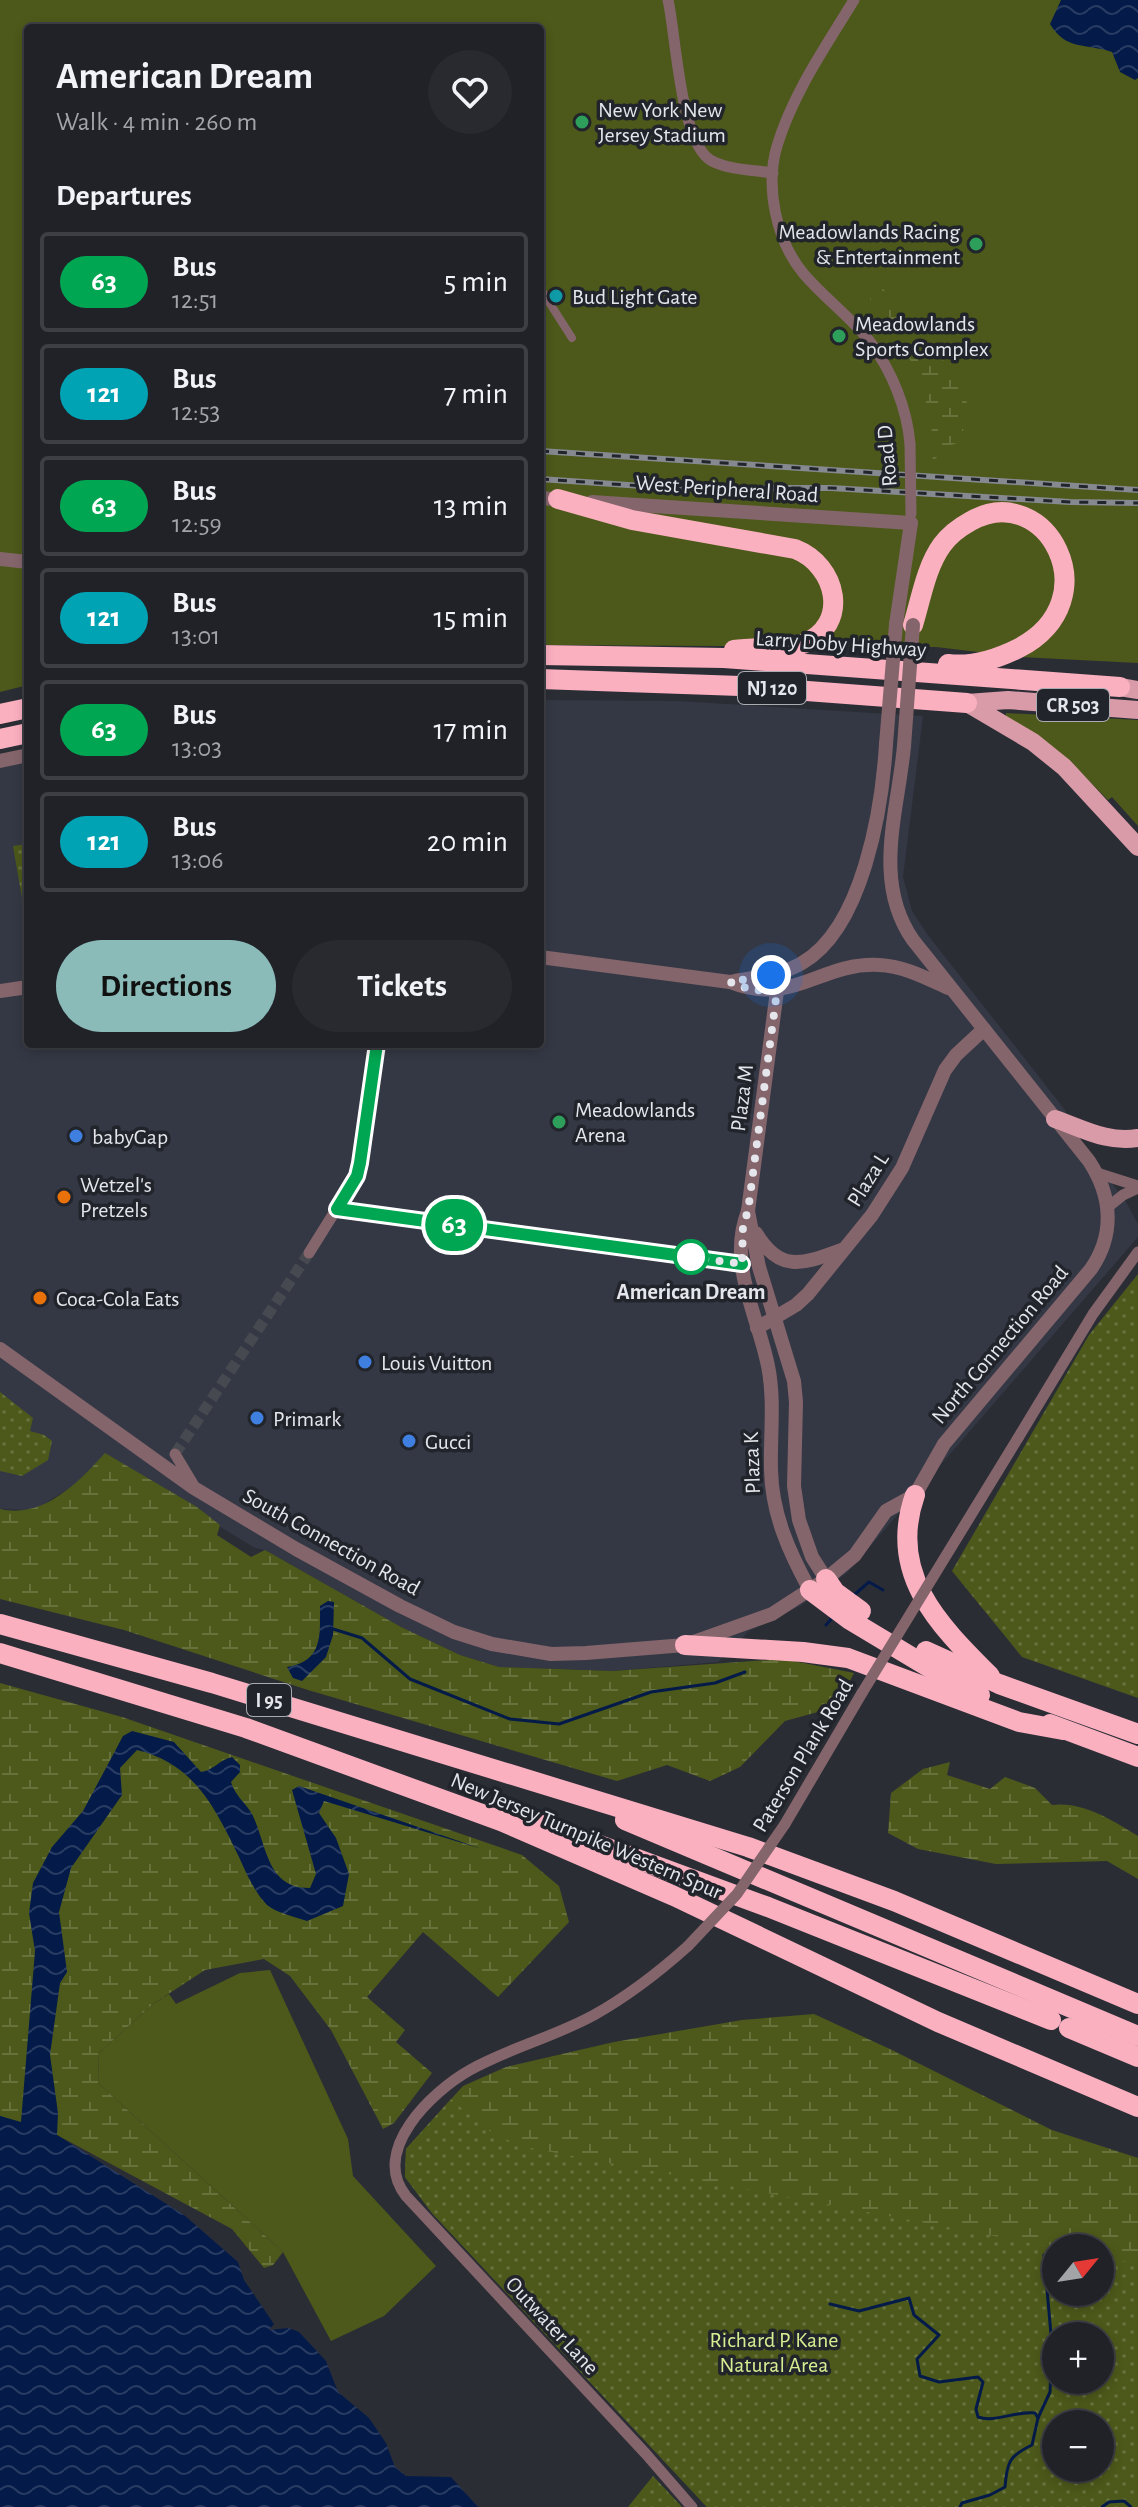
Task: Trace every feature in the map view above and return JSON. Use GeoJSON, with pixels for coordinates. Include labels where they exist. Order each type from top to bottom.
{"type":"FeatureCollection","features":[{"type":"Feature","properties":{"kind":"highway"},"geometry":{"type":"LineString","coordinates":[[549,499],[632,520],[795,549],[813,559],[828,576],[833,600],[830,616],[822,630],[807,642],[794,646],[761,646],[683,656]]}},
{"type":"Feature","properties":{"kind":"highway"},"geometry":{"type":"LineString","coordinates":[[860,667],[928,662],[958,665],[1000,656],[1023,646],[1051,621],[1062,600],[1065,570],[1056,546],[1040,527],[1026,518],[994,512],[980,516],[954,532],[942,545],[904,625]]}},
{"type":"Feature","properties":{"kind":"highway","name":"Larry Doby Highway"},"geometry":{"type":"LineString","coordinates":[[544,655],[683,656],[1132,688]]}},
{"type":"Feature","properties":{"kind":"highway","name":"NJ 120"},"geometry":{"type":"LineString","coordinates":[[544,679],[740,686],[967,703]]}},
{"type":"Feature","properties":{"kind":"highway"},"geometry":{"type":"LineString","coordinates":[[544,687],[578,682]]}},
{"type":"Feature","properties":{"kind":"highway"},"geometry":{"type":"LineString","coordinates":[[0,714],[24,709]]}},
{"type":"Feature","properties":{"kind":"highway"},"geometry":{"type":"LineString","coordinates":[[0,739],[24,734]]}},
{"type":"Feature","properties":{"kind":"highway"},"geometry":{"type":"LineString","coordinates":[[915,1495],[908,1517],[907,1540],[910,1562],[921,1594],[946,1632],[999,1684]]}},
{"type":"Feature","properties":{"kind":"highway"},"geometry":{"type":"LineString","coordinates":[[826,1592],[854,1615],[971,1691],[1063,1730],[1138,1757]]}},
{"type":"Feature","properties":{"kind":"highway"},"geometry":{"type":"LineString","coordinates":[[854,1615],[999,1684],[1138,1734]]}},
{"type":"Feature","properties":{"kind":"highway","name":"New Jersey Turnpike Western Spur"},"geometry":{"type":"LineString","coordinates":[[0,1624],[212,1683],[734,1842],[814,1870],[964,1930],[1138,2004]]}},
{"type":"Feature","properties":{"kind":"highway"},"geometry":{"type":"LineString","coordinates":[[685,1645],[833,1655],[872,1666],[1019,1722],[1063,1730]]}},
{"type":"Feature","properties":{"kind":"highway","name":"New Jersey Turnpike Western Spur"},"geometry":{"type":"LineString","coordinates":[[0,1653],[192,1710],[441,1798],[581,1854],[928,2018],[1138,2107]]}},
{"type":"Feature","properties":{"kind":"highway"},"geometry":{"type":"LineString","coordinates":[[536,1781],[568,1798],[731,1863],[1138,2036]]}},
{"type":"Feature","properties":{"kind":"highway"},"geometry":{"type":"LineString","coordinates":[[441,1798],[485,1804],[627,1853],[888,1953],[1138,2057]]}},
{"type":"Feature","properties":{"kind":"main road","name":"CR 503"},"geometry":{"type":"LineString","coordinates":[[967,703],[1008,700],[1138,710]]}},
{"type":"Feature","properties":{"kind":"main road","name":"NJ 120"},"geometry":{"type":"LineString","coordinates":[[967,703],[1033,742],[1064,767],[1138,847]]}},
{"type":"Feature","properties":{"kind":"main road"},"geometry":{"type":"LineString","coordinates":[[1055,1119],[1100,1137],[1119,1140],[1138,1138]]}},
{"type":"Feature","properties":{"kind":"street"},"geometry":{"type":"LineString","coordinates":[[668,0],[684,102],[691,132],[699,149],[709,159],[724,165],[773,173]]}},
{"type":"Feature","properties":{"kind":"street","name":"Road D"},"geometry":{"type":"LineString","coordinates":[[854,0],[794,103],[777,147],[773,173],[777,217],[787,245],[806,276],[861,332],[885,365],[900,400],[910,444],[911,518],[904,625],[904,746],[889,853],[892,895],[905,929],[952,990]]}},
{"type":"Feature","properties":{"kind":"street"},"geometry":{"type":"LineString","coordinates":[[544,294],[572,338]]}},
{"type":"Feature","properties":{"kind":"street","name":"West Peripheral Road"},"geometry":{"type":"LineString","coordinates":[[549,499],[911,518]]}},
{"type":"Feature","properties":{"kind":"street"},"geometry":{"type":"LineString","coordinates":[[0,559],[24,562]]}},
{"type":"Feature","properties":{"kind":"street"},"geometry":{"type":"LineString","coordinates":[[730,982],[771,975],[799,965],[816,953],[837,930],[853,898],[875,825],[904,625]]}},
{"type":"Feature","properties":{"kind":"street"},"geometry":{"type":"LineString","coordinates":[[0,761],[24,756]]}},
{"type":"Feature","properties":{"kind":"street"},"geometry":{"type":"LineString","coordinates":[[544,958],[730,982],[751,990],[777,991],[843,969],[876,964],[910,971],[952,990]]}},
{"type":"Feature","properties":{"kind":"street"},"geometry":{"type":"LineString","coordinates":[[0,991],[24,988]]}},
{"type":"Feature","properties":{"kind":"street","name":"North Connection Road"},"geometry":{"type":"LineString","coordinates":[[685,1645],[759,1620],[826,1592],[886,1511],[915,1495],[944,1444],[1097,1260],[1107,1235],[1108,1207],[1097,1173],[952,990]]}},
{"type":"Feature","properties":{"kind":"street","name":"Plaza M"},"geometry":{"type":"LineString","coordinates":[[757,1328],[747,1298],[742,1264],[743,1225],[748,1211],[777,991]]}},
{"type":"Feature","properties":{"kind":"street","name":"Plaza L"},"geometry":{"type":"LineString","coordinates":[[757,1328],[796,1305],[808,1294],[872,1215],[902,1168],[945,1070],[984,1029]]}},
{"type":"Feature","properties":{"kind":"street"},"geometry":{"type":"LineString","coordinates":[[309,1253],[357,1176],[376,1048]]}},
{"type":"Feature","properties":{"kind":"street"},"geometry":{"type":"LineString","coordinates":[[1097,1173],[1138,1187]]}},
{"type":"Feature","properties":{"kind":"street"},"geometry":{"type":"LineString","coordinates":[[1108,1207],[1138,1187]]}},
{"type":"Feature","properties":{"kind":"street"},"geometry":{"type":"LineString","coordinates":[[337,1209],[742,1264]]}},
{"type":"Feature","properties":{"kind":"street","name":"Plaza M"},"geometry":{"type":"LineString","coordinates":[[748,1211],[759,1267],[774,1318]]}},
{"type":"Feature","properties":{"kind":"street"},"geometry":{"type":"LineString","coordinates":[[753,1227],[774,1256],[789,1262],[809,1262],[845,1249]]}},
{"type":"Feature","properties":{"kind":"street","name":"Paterson Plank Road"},"geometry":{"type":"LineString","coordinates":[[393,2167],[397,2146],[410,2125],[453,2082],[479,2066],[594,2015],[643,1983],[688,1946],[737,1894],[785,1824],[1093,1314],[1138,1252]]}},
{"type":"Feature","properties":{"kind":"street","name":"Plaza K"},"geometry":{"type":"LineString","coordinates":[[774,1318],[794,1381],[794,1486],[799,1520],[826,1592]]}},
{"type":"Feature","properties":{"kind":"street","name":"Plaza K"},"geometry":{"type":"LineString","coordinates":[[757,1328],[769,1368],[775,1507],[785,1542],[826,1592]]}},
{"type":"Feature","properties":{"kind":"street","name":"South Connection Road"},"geometry":{"type":"LineString","coordinates":[[0,1349],[194,1488],[344,1576],[436,1624],[472,1639],[551,1654],[685,1645]]}},
{"type":"Feature","properties":{"kind":"street"},"geometry":{"type":"LineString","coordinates":[[175,1454],[194,1488]]}},
{"type":"Feature","properties":{"kind":"street","name":"Outwater Lane"},"geometry":{"type":"LineString","coordinates":[[393,2167],[395,2179],[406,2196],[692,2507]]}},
{"type":"Feature","properties":{"kind":"shaded area"},"geometry":{"type":"Polygon","coordinates":[[[544,700],[677,701],[923,716],[903,877],[912,911],[1065,1110],[1076,1134],[1126,1202],[1138,1224],[1138,1237],[847,1573],[800,1606],[749,1631],[718,1662],[612,1671],[499,1667],[460,1655],[401,1627],[265,1550],[255,1548],[222,1528],[197,1507],[105,1454],[78,1483],[34,1510],[0,1509],[0,755],[24,750],[24,1048],[544,1048],[544,700]]]}},
{"type":"Feature","properties":{"kind":"green space","name":"Meadowlands Sports Complex"},"geometry":{"type":"Polygon","coordinates":[[[0,0],[1138,0],[1138,663],[1020,657],[936,647],[544,645],[544,24],[24,24],[24,686],[0,692],[0,0]]]}},
{"type":"Feature","properties":{"kind":"green space"},"geometry":{"type":"Polygon","coordinates":[[[883,289],[903,309],[968,390],[962,441],[949,446],[933,461],[930,434],[933,427],[919,378],[884,306],[870,300],[873,292],[883,289]]]}},
{"type":"Feature","properties":{"kind":"green space"},"geometry":{"type":"Polygon","coordinates":[[[1006,713],[1138,720],[1138,826],[1112,797],[1108,800],[1063,755],[1006,716],[1006,713]]]}},
{"type":"Feature","properties":{"kind":"green space"},"geometry":{"type":"Polygon","coordinates":[[[24,845],[24,910],[13,846],[24,845]]]}},
{"type":"Feature","properties":{"kind":"green space"},"geometry":{"type":"Polygon","coordinates":[[[1138,1274],[1138,1698],[1022,1657],[952,1571],[1089,1335],[1138,1274]]]}},
{"type":"Feature","properties":{"kind":"green space"},"geometry":{"type":"Polygon","coordinates":[[[0,1392],[33,1418],[30,1431],[52,1441],[48,1460],[22,1476],[0,1471],[0,1392]]]}},
{"type":"Feature","properties":{"kind":"green space"},"geometry":{"type":"Polygon","coordinates":[[[105,1453],[197,1507],[220,1525],[217,1535],[251,1557],[265,1550],[401,1627],[460,1655],[499,1667],[612,1671],[783,1659],[854,1673],[836,1707],[785,1721],[740,1767],[710,1781],[667,1765],[617,1781],[308,1690],[124,1630],[0,1599],[0,1509],[16,1511],[45,1504],[71,1487],[105,1453]]]}},
{"type":"Feature","properties":{"kind":"green space"},"geometry":{"type":"Polygon","coordinates":[[[0,1683],[122,1717],[522,1855],[559,1886],[569,1922],[498,1997],[423,1932],[367,1997],[405,2030],[396,2042],[432,2073],[394,2123],[383,2129],[331,2030],[290,1976],[264,1959],[205,1970],[153,2004],[99,2053],[98,2083],[283,2252],[273,2265],[264,2268],[232,2229],[57,2135],[0,2116],[0,1683]]]}},
{"type":"Feature","properties":{"kind":"green space"},"geometry":{"type":"Polygon","coordinates":[[[950,1762],[947,1775],[990,1789],[1005,1777],[1035,1788],[1052,1805],[1086,1809],[1138,1836],[1138,1879],[1107,1861],[996,1864],[918,1849],[888,1833],[891,1793],[923,1769],[950,1762]]]}},
{"type":"Feature","properties":{"kind":"green space"},"geometry":{"type":"Polygon","coordinates":[[[270,1970],[348,2139],[353,2176],[436,2266],[384,2316],[331,2341],[283,2252],[98,2083],[99,2053],[153,2004],[169,1994],[176,2004],[240,1973],[270,1970]]]}},
{"type":"Feature","properties":{"kind":"green space","name":"Richard P. Kane Natural Area"},"geometry":{"type":"Polygon","coordinates":[[[814,2014],[1052,2130],[1138,2158],[1138,2507],[707,2507],[432,2213],[405,2177],[406,2149],[463,2086],[506,2067],[614,2042],[742,2020],[814,2014]]]}},
{"type":"Feature","properties":{"kind":"green space","name":"Richard P. Kane Natural Area"},"geometry":{"type":"Polygon","coordinates":[[[451,2099],[486,2129],[520,2146],[1042,2245],[1042,2306],[1114,2306],[1114,2259],[1138,2264],[1138,2507],[707,2507],[432,2213],[405,2177],[406,2149],[451,2099]]]}},
{"type":"Feature","properties":{"kind":"green space"},"geometry":{"type":"Polygon","coordinates":[[[653,2476],[682,2507],[628,2507],[653,2476]]]}},
{"type":"Feature","properties":{"kind":"water"},"geometry":{"type":"Polygon","coordinates":[[[1061,0],[1138,0],[1138,78],[1135,80],[1120,72],[1112,52],[1077,45],[1056,33],[1050,24],[1061,0]]]}},
{"type":"Feature","properties":{"kind":"water"},"geometry":{"type":"Polygon","coordinates":[[[328,1601],[334,1602],[333,1635],[326,1657],[302,1681],[293,1678],[287,1667],[299,1664],[313,1653],[319,1637],[320,1606],[328,1601]]]}},
{"type":"Feature","properties":{"kind":"water"},"geometry":{"type":"Polygon","coordinates":[[[132,1731],[174,1742],[201,1772],[232,1757],[240,1765],[240,1772],[231,1782],[252,1814],[270,1863],[284,1881],[295,1886],[310,1888],[316,1874],[292,1790],[299,1786],[482,1849],[324,1801],[319,1813],[336,1838],[349,1874],[343,1906],[307,1921],[267,1905],[251,1882],[201,1790],[174,1766],[137,1750],[120,1768],[122,1795],[71,1868],[59,1912],[67,1972],[60,1983],[50,2055],[58,2113],[57,2135],[184,2215],[238,2262],[244,2280],[274,2324],[269,2330],[289,2328],[299,2332],[326,2361],[338,2392],[369,2418],[386,2443],[395,2467],[406,2476],[451,2477],[478,2507],[0,2507],[0,2116],[21,2122],[35,1951],[29,1913],[33,1883],[52,1847],[83,1811],[123,1736],[132,1731]]]}},
{"type":"Feature","properties":{"kind":"waterway"},"geometry":{"type":"LineString","coordinates":[[854,1595],[869,1582],[883,1590]]}},
{"type":"Feature","properties":{"kind":"waterway"},"geometry":{"type":"LineString","coordinates":[[826,1625],[832,1618]]}},
{"type":"Feature","properties":{"kind":"waterway"},"geometry":{"type":"LineString","coordinates":[[330,1628],[362,1638],[410,1679],[510,1719],[559,1724],[651,1692],[715,1683],[745,1672]]}},
{"type":"Feature","properties":{"kind":"waterway"},"geometry":{"type":"LineString","coordinates":[[830,2304],[859,2311],[909,2298],[914,2315],[939,2335],[917,2359],[920,2376],[939,2382],[978,2377],[983,2382],[976,2409],[978,2417],[991,2419],[1035,2413],[1038,2418]]}},
{"type":"Feature","properties":{"kind":"waterway"},"geometry":{"type":"LineString","coordinates":[[960,2507],[962,2503],[1005,2487],[1011,2461],[1032,2445],[1038,2418],[1050,2392],[1052,2346],[1048,2306]]}},
{"type":"Feature","properties":{"kind":"waterway"},"geometry":{"type":"LineString","coordinates":[[1102,2507],[1109,2502],[1124,2501],[1131,2507]]}},
{"type":"Feature","properties":{"kind":"tunnel"},"geometry":{"type":"LineString","coordinates":[[175,1454],[309,1253]]}},
{"type":"Feature","properties":{"kind":"railway"},"geometry":{"type":"LineString","coordinates":[[544,451],[1138,490]]}},
{"type":"Feature","properties":{"kind":"railway"},"geometry":{"type":"LineString","coordinates":[[544,479],[672,488],[831,488],[1138,503]]}},
{"type":"Feature","properties":{"kind":"bus line","name":"63"},"geometry":{"type":"LineString","coordinates":[[376,1048],[357,1176],[337,1209],[742,1264]]}},
{"type":"Feature","properties":{"kind":"place","name":"New York New Jersey Stadium"},"geometry":{"type":"Point","coordinates":[582,122]}},
{"type":"Feature","properties":{"kind":"place","name":"Meadowlands Racing & Entertainment"},"geometry":{"type":"Point","coordinates":[976,244]}},
{"type":"Feature","properties":{"kind":"place","name":"Bud Light Gate"},"geometry":{"type":"Point","coordinates":[556,296]}},
{"type":"Feature","properties":{"kind":"place","name":"Meadowlands Sports Complex"},"geometry":{"type":"Point","coordinates":[839,336]}},
{"type":"Feature","properties":{"kind":"place","name":"Meadowlands Arena"},"geometry":{"type":"Point","coordinates":[559,1122]}},
{"type":"Feature","properties":{"kind":"place","name":"babyGap"},"geometry":{"type":"Point","coordinates":[76,1136]}},
{"type":"Feature","properties":{"kind":"place","name":"Wetzel's Pretzels"},"geometry":{"type":"Point","coordinates":[64,1197]}},
{"type":"Feature","properties":{"kind":"place","name":"American Dream"},"geometry":{"type":"Point","coordinates":[691,1257]}},
{"type":"Feature","properties":{"kind":"place","name":"Coca-Cola Eats"},"geometry":{"type":"Point","coordinates":[40,1298]}},
{"type":"Feature","properties":{"kind":"place","name":"Louis Vuitton"},"geometry":{"type":"Point","coordinates":[365,1362]}},
{"type":"Feature","properties":{"kind":"place","name":"Primark"},"geometry":{"type":"Point","coordinates":[257,1418]}},
{"type":"Feature","properties":{"kind":"place","name":"Gucci"},"geometry":{"type":"Point","coordinates":[409,1441]}},
{"type":"Feature","properties":{"kind":"route"},"geometry":{"type":"LineString","coordinates":[[691,1257],[742,1264],[743,1225],[748,1211],[777,991],[751,990],[730,982],[771,975]]}}]}
